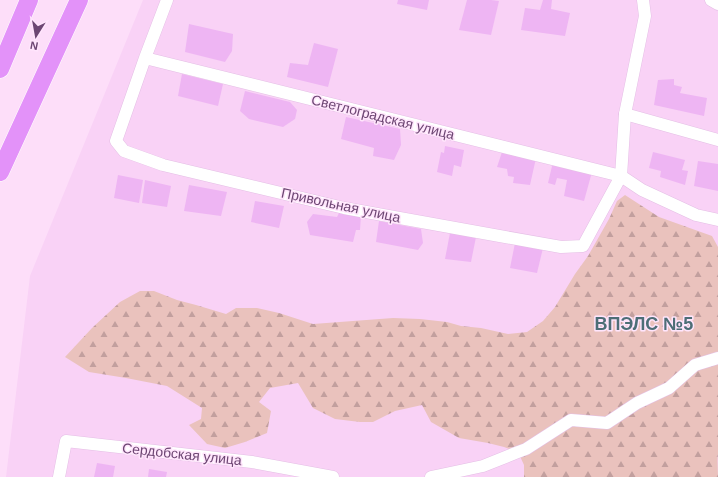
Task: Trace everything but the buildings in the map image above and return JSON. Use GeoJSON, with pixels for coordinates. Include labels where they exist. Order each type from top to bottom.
{"type":"FeatureCollection","features":[{"type":"Feature","properties":{"kind":"highway"},"geometry":{"type":"LineString","coordinates":[[0,69],[29,0]]}},
{"type":"Feature","properties":{"kind":"highway"},"geometry":{"type":"LineString","coordinates":[[0,172],[79,0]]}},
{"type":"Feature","properties":{"kind":"street"},"geometry":{"type":"LineString","coordinates":[[145,58],[167,0]]}},
{"type":"Feature","properties":{"kind":"street"},"geometry":{"type":"LineString","coordinates":[[621,176],[625,114],[645,16],[643,0]]}},
{"type":"Feature","properties":{"kind":"street"},"geometry":{"type":"LineString","coordinates":[[711,0],[718,4]]}},
{"type":"Feature","properties":{"kind":"street","name":"Светлоградская улица"},"geometry":{"type":"LineString","coordinates":[[145,58],[621,176],[642,190],[696,215],[718,220]]}},
{"type":"Feature","properties":{"kind":"street","name":"Привольная улица"},"geometry":{"type":"LineString","coordinates":[[145,58],[116,141],[124,151],[163,165],[344,208],[561,247],[583,246],[621,176]]}},
{"type":"Feature","properties":{"kind":"street"},"geometry":{"type":"LineString","coordinates":[[625,114],[718,140]]}},
{"type":"Feature","properties":{"kind":"street"},"geometry":{"type":"LineString","coordinates":[[431,477],[483,466],[526,449],[571,420],[607,423],[637,403],[669,388],[695,365],[718,358]]}},
{"type":"Feature","properties":{"kind":"street","name":"Сердобская улица"},"geometry":{"type":"LineString","coordinates":[[59,477],[66,441],[252,462],[333,477]]}},
{"type":"Feature","properties":{"kind":"shaded area"},"geometry":{"type":"Polygon","coordinates":[[[143,0],[718,0],[718,477],[6,477],[30,276],[143,0]]]}},
{"type":"Feature","properties":{"kind":"green space"},"geometry":{"type":"Polygon","coordinates":[[[625,195],[659,217],[712,236],[718,247],[718,477],[524,477],[524,465],[518,452],[488,443],[459,438],[431,422],[422,405],[395,411],[373,422],[335,419],[313,408],[298,383],[270,388],[259,402],[271,411],[267,433],[225,448],[207,444],[189,425],[201,419],[202,408],[167,386],[89,372],[65,357],[92,328],[120,302],[140,291],[154,291],[177,300],[226,314],[236,308],[257,308],[279,313],[313,324],[393,318],[420,319],[447,322],[461,326],[481,328],[508,334],[527,332],[543,321],[555,307],[588,256],[609,219],[617,201],[625,195]]]}},
{"type":"Feature","properties":{"kind":"district","name":"ВПЭЛС №5"},"geometry":{"type":"Point","coordinates":[644,324]}}]}
